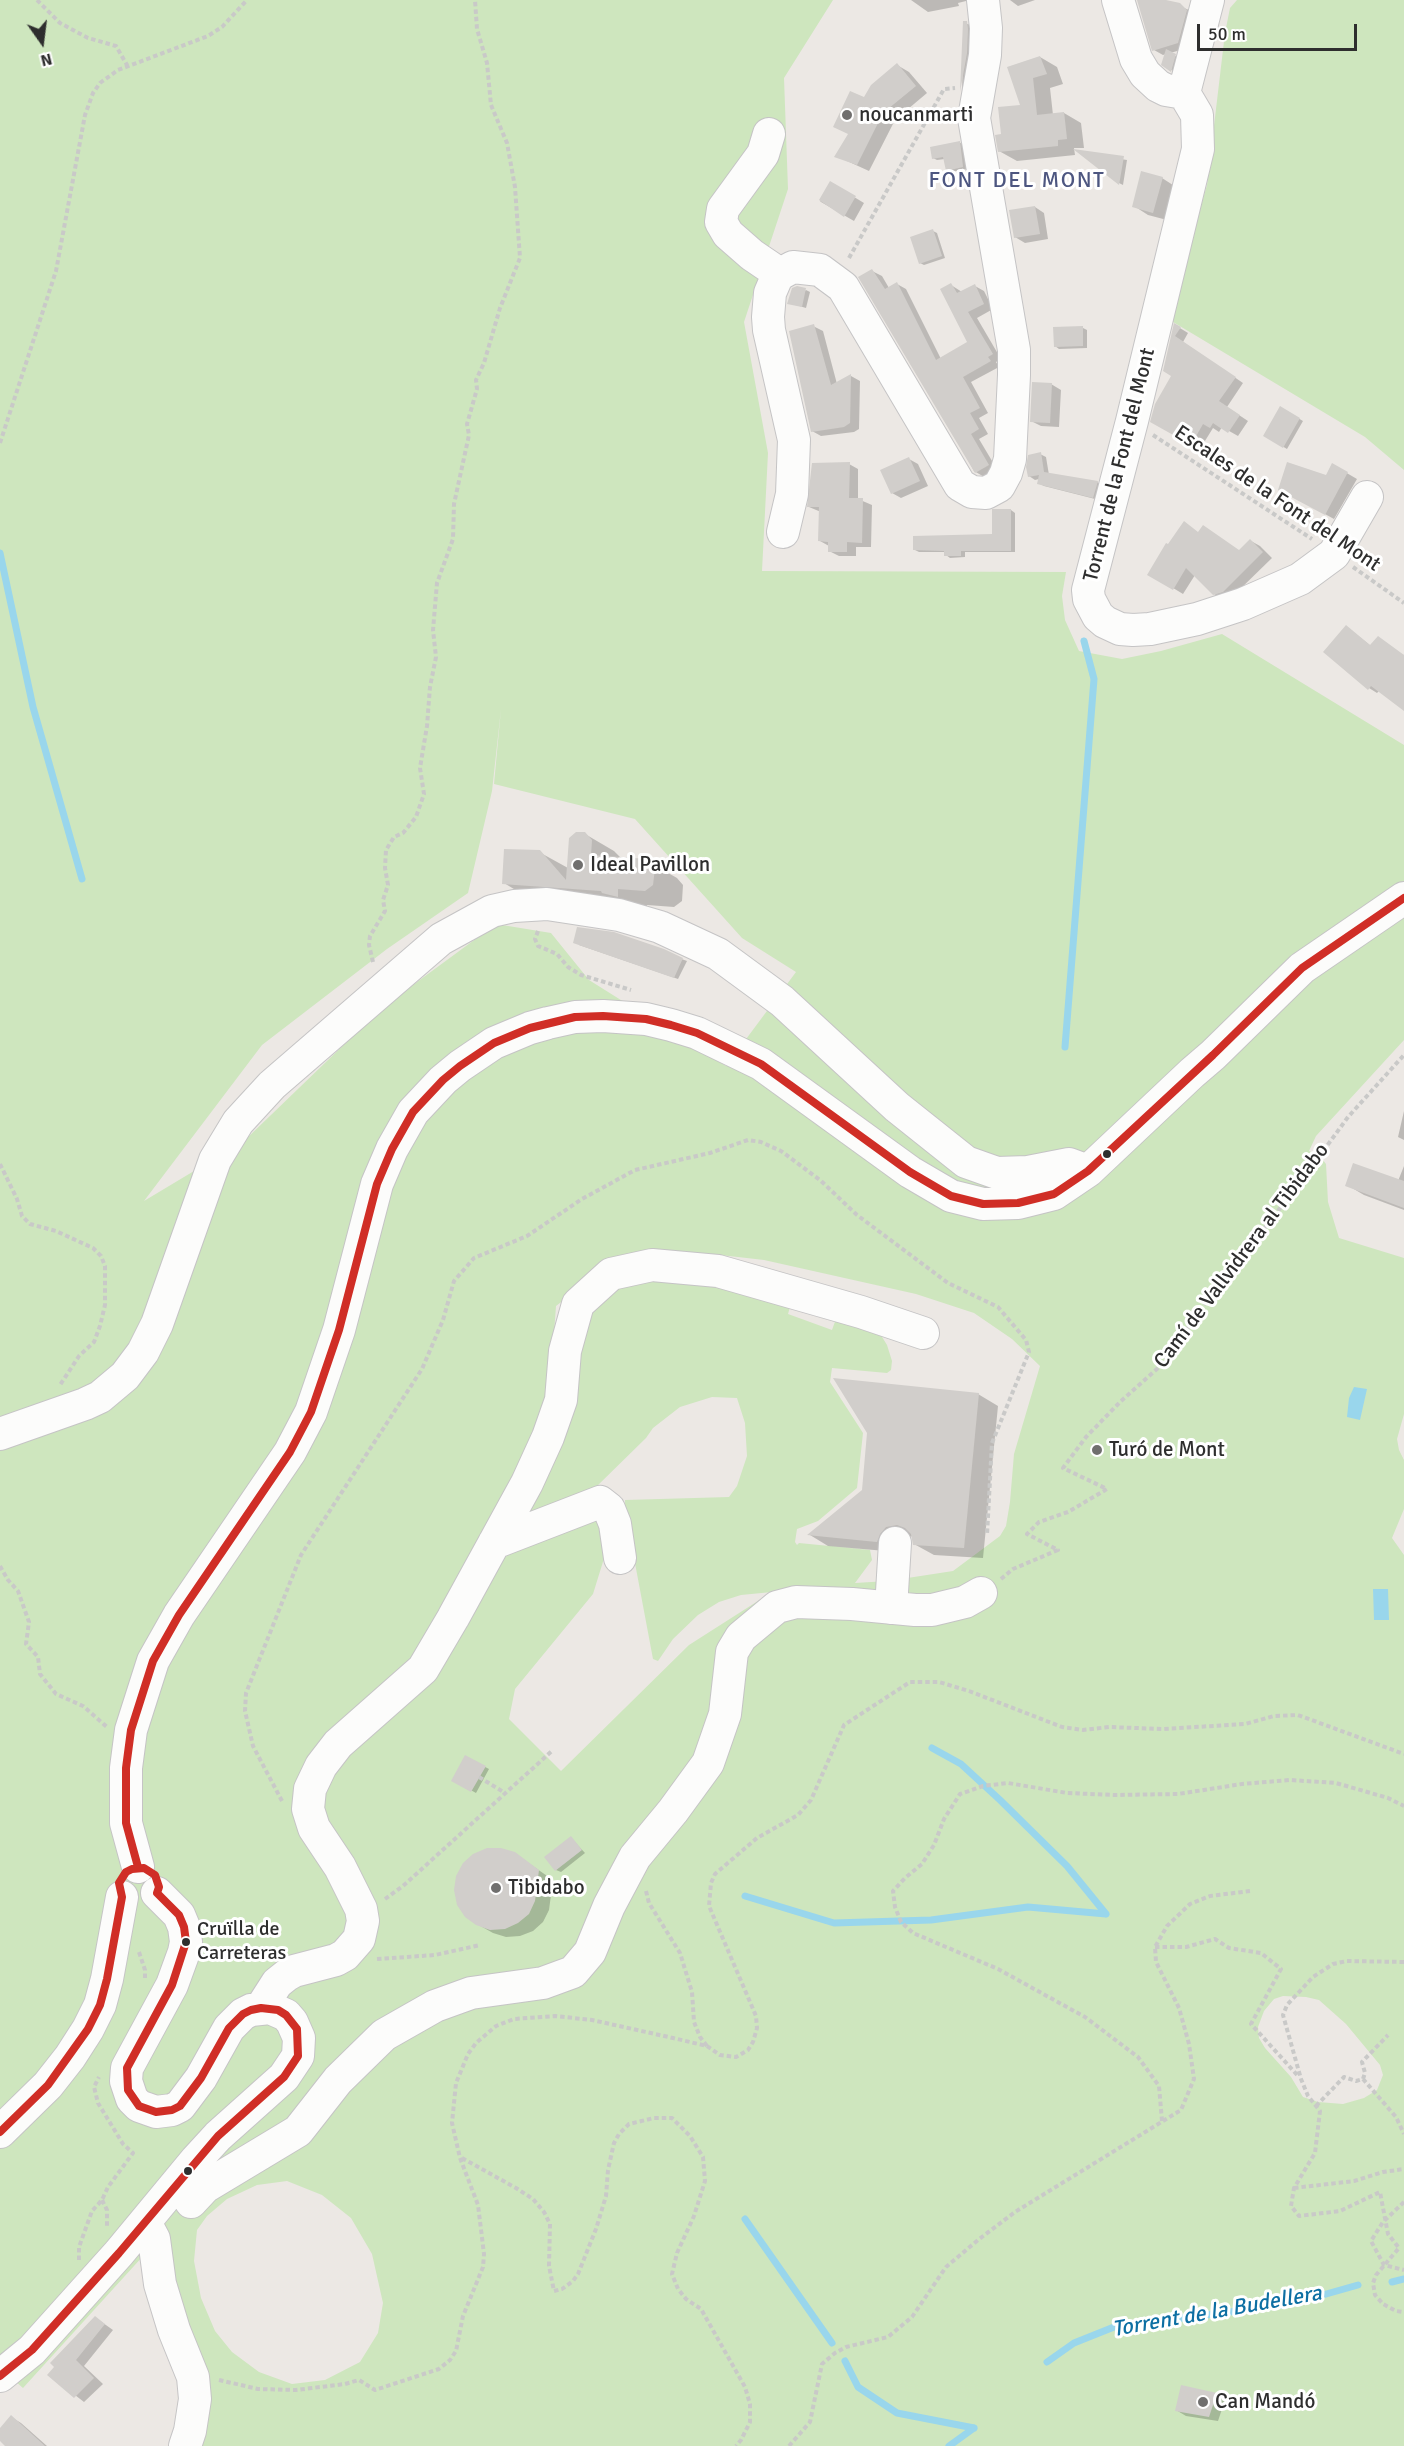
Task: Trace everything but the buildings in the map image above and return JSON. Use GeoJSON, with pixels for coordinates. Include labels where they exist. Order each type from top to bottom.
{"type":"FeatureCollection","features":[{"type":"Feature","properties":{"kind":"street"},"geometry":{"type":"LineString","coordinates":[[783,532],[792,494],[795,456],[792,424],[769,330],[770,293],[780,274],[793,267],[811,268],[836,280],[849,294],[960,485],[979,493],[993,490],[999,486],[1006,473],[1010,459],[1014,375],[1010,322],[974,118],[985,55],[986,28],[983,0]]}},
{"type":"Feature","properties":{"kind":"street"},"geometry":{"type":"LineString","coordinates":[[1118,0],[1136,59],[1145,74],[1166,90],[1185,93],[1208,0]]}},
{"type":"Feature","properties":{"kind":"street","name":"Torrent de la Font del Mont"},"geometry":{"type":"LineString","coordinates":[[1185,93],[1197,115],[1198,149],[1132,422],[1088,590],[1092,608],[1105,622],[1120,629],[1150,629],[1221,612],[1300,579],[1334,554],[1367,497]]}},
{"type":"Feature","properties":{"kind":"street"},"geometry":{"type":"LineString","coordinates":[[769,134],[764,154],[723,208],[721,222],[728,234],[752,255],[780,274]]}},
{"type":"Feature","properties":{"kind":"street"},"geometry":{"type":"LineString","coordinates":[[138,1867],[126,1823],[126,1767],[131,1730],[153,1660],[179,1616],[290,1452],[311,1412],[339,1330],[377,1184],[392,1149],[413,1112],[443,1080],[460,1066],[494,1043],[548,1023],[575,1017],[646,1019],[697,1033],[761,1064],[910,1172],[951,1196],[983,1204],[1018,1203],[1054,1194],[1088,1171],[1192,1072],[1213,1055],[1302,968],[1404,898]]}},
{"type":"Feature","properties":{"kind":"street"},"geometry":{"type":"LineString","coordinates":[[0,1434],[49,1418],[100,1396],[125,1376],[139,1358],[157,1324],[215,1160],[228,1136],[272,1085],[441,939],[492,911],[514,906],[547,904],[619,915],[660,927],[718,954],[782,1001],[897,1107],[966,1162],[997,1173],[1028,1172],[1069,1164],[1088,1171]]}},
{"type":"Feature","properties":{"kind":"street"},"geometry":{"type":"LineString","coordinates":[[261,2008],[277,1983],[287,1975],[336,1960],[345,1955],[359,1939],[363,1915],[340,1867],[314,1828],[308,1809],[310,1789],[321,1766],[338,1744],[423,1669],[494,1543],[527,1483],[548,1437],[561,1400],[566,1351],[578,1304],[611,1274],[652,1265],[718,1270],[861,1312],[923,1333]]}},
{"type":"Feature","properties":{"kind":"street"},"geometry":{"type":"LineString","coordinates":[[494,1543],[600,1502],[609,1509],[615,1524],[620,1558]]}},
{"type":"Feature","properties":{"kind":"street"},"geometry":{"type":"LineString","coordinates":[[891,1608],[895,1543]]}},
{"type":"Feature","properties":{"kind":"street"},"geometry":{"type":"LineString","coordinates":[[0,2376],[32,2349],[145,2222],[191,2202],[213,2182],[298,2131],[338,2080],[384,2035],[435,2006],[471,1993],[543,1983],[573,1972],[590,1952],[609,1906],[635,1857],[673,1811],[708,1762],[725,1714],[732,1652],[741,1637],[777,1607],[796,1602],[932,1610],[965,1602],[981,1593]]}},
{"type":"Feature","properties":{"kind":"street"},"geometry":{"type":"LineString","coordinates":[[138,1867],[144,1868],[155,1875],[159,1887],[158,1893],[150,1904],[131,1905],[122,1897],[119,1890],[122,1877],[126,1872],[138,1867]]}},
{"type":"Feature","properties":{"kind":"street"},"geometry":{"type":"LineString","coordinates":[[158,1893],[179,1915],[184,1927],[186,1942],[172,1984],[127,2068],[126,2081],[132,2099],[139,2106],[156,2112],[172,2110],[180,2106],[193,2092],[236,2021],[243,2014],[261,2008],[278,2010],[286,2015],[297,2029],[300,2047],[292,2067],[218,2136],[191,2202]]}},
{"type":"Feature","properties":{"kind":"street"},"geometry":{"type":"LineString","coordinates":[[0,2132],[48,2085],[88,2029],[100,2005],[122,1897]]}},
{"type":"Feature","properties":{"kind":"street"},"geometry":{"type":"LineString","coordinates":[[145,2222],[154,2239],[159,2284],[193,2377],[195,2399],[185,2446]]}},
{"type":"Feature","properties":{"kind":"path"},"geometry":{"type":"LineString","coordinates":[[37,0],[60,23],[88,38],[116,46],[128,65]]}},
{"type":"Feature","properties":{"kind":"path"},"geometry":{"type":"LineString","coordinates":[[0,443],[56,271],[88,103],[100,83],[108,76],[128,65],[208,36],[222,27],[247,0]]}},
{"type":"Feature","properties":{"kind":"path"},"geometry":{"type":"LineString","coordinates":[[375,970],[369,945],[370,936],[385,911],[382,900],[388,885],[385,868],[386,850],[394,837],[404,833],[416,817],[424,794],[420,768],[436,657],[433,630],[437,583],[453,539],[454,504],[468,435],[467,424],[477,389],[476,380],[484,363],[500,308],[520,258],[515,187],[507,143],[491,105],[487,63],[477,29],[475,0]]}},
{"type":"Feature","properties":{"kind":"path"},"geometry":{"type":"LineString","coordinates":[[846,263],[944,89]]}},
{"type":"Feature","properties":{"kind":"path","name":"Escales de la Font del Mont"},"geometry":{"type":"LineString","coordinates":[[1132,422],[1334,554],[1404,603]]}},
{"type":"Feature","properties":{"kind":"path"},"geometry":{"type":"LineString","coordinates":[[539,929],[535,939],[538,946],[557,954],[568,967],[581,975],[639,992]]}},
{"type":"Feature","properties":{"kind":"path","name":"Camí de Vallvidrera al Tibidabo"},"geometry":{"type":"LineString","coordinates":[[981,1593],[1013,1569],[1058,1550],[1027,1534],[1039,1522],[1068,1512],[1107,1489],[1063,1468],[1086,1437],[1158,1368],[1177,1346],[1197,1313],[1300,1183],[1348,1117],[1404,1055]]}},
{"type":"Feature","properties":{"kind":"path"},"geometry":{"type":"LineString","coordinates":[[287,1809],[253,1746],[245,1702],[271,1626],[301,1555],[422,1369],[443,1320],[454,1281],[460,1274],[474,1258],[527,1236],[582,1199],[635,1170],[692,1158],[748,1140],[761,1142],[789,1156],[820,1180],[857,1215],[948,1283],[998,1307],[1026,1340],[1029,1352],[992,1443],[987,1535]]}},
{"type":"Feature","properties":{"kind":"path"},"geometry":{"type":"LineString","coordinates":[[0,1164],[17,1198],[22,1216],[30,1224],[56,1231],[93,1248],[101,1256],[105,1266],[105,1305],[100,1326],[94,1342],[79,1356],[67,1373],[46,1410],[49,1418]]}},
{"type":"Feature","properties":{"kind":"path"},"geometry":{"type":"LineString","coordinates":[[0,1566],[18,1591],[29,1622],[26,1644],[38,1657],[40,1674],[56,1694],[83,1706],[108,1728]]}},
{"type":"Feature","properties":{"kind":"path"},"geometry":{"type":"LineString","coordinates":[[635,1857],[642,1870],[649,1903],[680,1953],[692,1992],[694,2022],[700,2037],[707,2046],[720,2055],[736,2057],[748,2050],[753,2042],[757,2028],[756,2016],[709,1906],[711,1883],[715,1874],[757,1838],[798,1815],[811,1800],[844,1725],[910,1682],[939,1682],[969,1691],[1062,1727],[1083,1731],[1109,1727],[1163,1729],[1245,1724],[1274,1716],[1298,1715],[1404,1754]]}},
{"type":"Feature","properties":{"kind":"path"},"geometry":{"type":"LineString","coordinates":[[363,1915],[403,1886],[552,1750]]}},
{"type":"Feature","properties":{"kind":"path"},"geometry":{"type":"LineString","coordinates":[[479,1777],[505,1793]]}},
{"type":"Feature","properties":{"kind":"path"},"geometry":{"type":"LineString","coordinates":[[1162,2121],[1159,2086],[1138,2057],[1085,2017],[998,1969],[913,1933],[901,1922],[895,1907],[893,1891],[922,1864],[944,1819],[960,1794],[983,1786],[1008,1783],[1067,1793],[1178,1794],[1242,1784],[1290,1780],[1336,1783],[1388,1798],[1404,1806]]}},
{"type":"Feature","properties":{"kind":"path"},"geometry":{"type":"LineString","coordinates":[[789,2446],[810,2422],[822,2364],[846,2347],[888,2337],[912,2317],[946,2267],[978,2240],[1015,2212],[1181,2110],[1194,2079],[1189,2044],[1179,2008],[1156,1962],[1155,1947],[1167,1926],[1190,1904],[1210,1896],[1250,1891]]}},
{"type":"Feature","properties":{"kind":"path"},"geometry":{"type":"LineString","coordinates":[[117,1929],[138,1938],[145,1981]]}},
{"type":"Feature","properties":{"kind":"path"},"geometry":{"type":"LineString","coordinates":[[1155,1947],[1186,1947],[1215,1939],[1229,1948],[1261,1953],[1281,1969],[1251,2024],[1301,2079]]}},
{"type":"Feature","properties":{"kind":"path"},"geometry":{"type":"LineString","coordinates":[[336,1960],[435,1955],[480,1945]]}},
{"type":"Feature","properties":{"kind":"path"},"geometry":{"type":"LineString","coordinates":[[1404,1962],[1347,1961],[1333,1965],[1313,1977],[1287,2005],[1283,2015],[1301,2079],[1308,2096],[1320,2111],[1315,2153],[1294,2188],[1292,2206],[1299,2216],[1340,2211],[1380,2192],[1388,2234],[1399,2248],[1377,2275],[1373,2283],[1375,2295],[1383,2304],[1396,2311],[1404,2312]]}},
{"type":"Feature","properties":{"kind":"path"},"geometry":{"type":"LineString","coordinates":[[193,2377],[231,2382],[258,2389],[296,2390],[359,2380],[375,2390],[439,2369],[450,2360],[456,2351],[463,2316],[483,2267],[484,2254],[478,2205],[460,2158],[452,2123],[456,2083],[476,2043],[496,2026],[514,2019],[574,2017],[707,2046]]}},
{"type":"Feature","properties":{"kind":"path"},"geometry":{"type":"LineString","coordinates":[[1363,2079],[1365,2073],[1362,2062],[1388,2035]]}},
{"type":"Feature","properties":{"kind":"path"},"geometry":{"type":"LineString","coordinates":[[79,2262],[79,2247],[92,2211],[102,2200],[108,2187],[133,2153],[117,2136],[98,2103],[94,2087],[104,2067]]}},
{"type":"Feature","properties":{"kind":"path"},"geometry":{"type":"LineString","coordinates":[[1316,2106],[1344,2077],[1356,2081],[1363,2079]]}},
{"type":"Feature","properties":{"kind":"path"},"geometry":{"type":"LineString","coordinates":[[1363,2079],[1396,2117],[1404,2134]]}},
{"type":"Feature","properties":{"kind":"path"},"geometry":{"type":"LineString","coordinates":[[460,2158],[516,2188],[532,2199],[544,2212],[550,2224],[549,2266],[554,2291],[562,2289],[578,2274],[606,2196],[610,2161],[614,2143],[619,2134],[630,2124],[654,2118],[672,2118],[690,2136],[703,2157],[705,2181],[672,2274],[678,2289],[686,2299],[701,2309],[745,2387],[750,2404],[750,2422],[736,2446]]}},
{"type":"Feature","properties":{"kind":"path"},"geometry":{"type":"LineString","coordinates":[[1294,2188],[1354,2181],[1383,2172],[1404,2169]]}},
{"type":"Feature","properties":{"kind":"path"},"geometry":{"type":"LineString","coordinates":[[1404,2202],[1383,2222],[1371,2241],[1384,2265],[1404,2270]]}},
{"type":"Feature","properties":{"kind":"green space"},"geometry":{"type":"Polygon","coordinates":[[[0,0],[833,0],[784,78],[788,189],[744,322],[768,453],[762,571],[1066,572],[1062,596],[1065,620],[1079,651],[1122,659],[1222,634],[1404,745],[1404,1040],[1316,1136],[1309,1151],[1319,1155],[1326,1164],[1328,1202],[1339,1238],[1404,1258],[1404,1414],[1397,1439],[1404,1460],[1404,1509],[1392,1538],[1404,1555],[1404,2446],[175,2446],[187,2398],[144,2255],[23,2388],[0,2368],[0,0]],[[501,709],[492,791],[468,893],[387,949],[262,1045],[144,1201],[244,1141],[383,1007],[496,924],[551,933],[589,980],[726,1066],[796,972],[742,938],[635,819],[494,784],[501,709]],[[703,1253],[610,1264],[556,1306],[550,1388],[490,1573],[512,1550],[592,1516],[602,1529],[606,1552],[593,1594],[515,1689],[509,1719],[561,1771],[689,1645],[772,1592],[741,1595],[719,1602],[698,1615],[673,1639],[658,1661],[653,1659],[625,1500],[729,1497],[737,1486],[747,1456],[745,1423],[737,1398],[712,1397],[680,1407],[653,1428],[646,1438],[594,1489],[522,1521],[589,1303],[647,1274],[792,1300],[788,1314],[832,1330],[837,1316],[879,1332],[887,1345],[892,1361],[891,1370],[887,1373],[832,1368],[830,1382],[863,1433],[857,1488],[818,1521],[797,1529],[795,1542],[797,1545],[799,1543],[870,1550],[872,1560],[855,1583],[888,1581],[953,1571],[1000,1536],[1006,1526],[1014,1454],[1040,1366],[1012,1339],[974,1313],[916,1294],[764,1260],[703,1253]],[[1283,1996],[1274,1999],[1264,2011],[1258,2027],[1259,2038],[1291,2077],[1303,2097],[1318,2102],[1343,2104],[1364,2098],[1377,2090],[1383,2075],[1380,2065],[1346,2024],[1319,2000],[1283,1996]],[[287,2181],[257,2185],[227,2199],[207,2216],[197,2230],[194,2261],[201,2298],[215,2331],[232,2352],[259,2372],[292,2384],[325,2380],[360,2362],[378,2333],[383,2303],[372,2254],[351,2218],[322,2195],[287,2181]]]}},
{"type":"Feature","properties":{"kind":"green space"},"geometry":{"type":"Polygon","coordinates":[[[1237,0],[1404,0],[1404,470],[1365,437],[1168,319],[1207,185],[1225,33],[1230,8],[1237,0]]]}},
{"type":"Feature","properties":{"kind":"water"},"geometry":{"type":"Polygon","coordinates":[[[1354,1387],[1367,1389],[1360,1420],[1347,1417],[1349,1398],[1354,1387]]]}},
{"type":"Feature","properties":{"kind":"water"},"geometry":{"type":"Polygon","coordinates":[[[1373,1589],[1388,1589],[1389,1620],[1374,1620],[1373,1589]]]}},
{"type":"Feature","properties":{"kind":"waterway"},"geometry":{"type":"LineString","coordinates":[[0,553],[33,707],[82,879]]}},
{"type":"Feature","properties":{"kind":"waterway"},"geometry":{"type":"LineString","coordinates":[[1065,1047],[1094,679],[1084,641]]}},
{"type":"Feature","properties":{"kind":"waterway"},"geometry":{"type":"LineString","coordinates":[[932,1748],[961,1764],[1000,1800],[1067,1866],[1106,1914]]}},
{"type":"Feature","properties":{"kind":"waterway"},"geometry":{"type":"LineString","coordinates":[[745,1896],[834,1923],[931,1920],[1028,1907],[1106,1914]]}},
{"type":"Feature","properties":{"kind":"waterway"},"geometry":{"type":"LineString","coordinates":[[745,2219],[832,2343]]}},
{"type":"Feature","properties":{"kind":"waterway","name":"Torrent de la Budellera"},"geometry":{"type":"LineString","coordinates":[[1392,2282],[1404,2279]]}},
{"type":"Feature","properties":{"kind":"waterway","name":"Torrent de la Budellera"},"geometry":{"type":"LineString","coordinates":[[1047,2362],[1074,2343],[1114,2327],[1291,2304],[1358,2285]]}},
{"type":"Feature","properties":{"kind":"waterway"},"geometry":{"type":"LineString","coordinates":[[845,2361],[858,2387],[897,2413],[974,2428]]}},
{"type":"Feature","properties":{"kind":"waterway","name":"Torrent de la Budellera"},"geometry":{"type":"LineString","coordinates":[[949,2446],[974,2428]]}},
{"type":"Feature","properties":{"kind":"transit line"},"geometry":{"type":"LineString","coordinates":[[138,1867],[126,1823],[126,1768],[131,1730],[153,1661],[179,1615],[290,1452],[311,1412],[339,1330],[377,1184],[392,1149],[413,1112],[443,1080],[460,1066],[494,1043],[530,1028],[575,1017],[646,1019],[671,1025],[697,1033],[761,1064],[910,1172],[951,1196],[983,1204],[1018,1203],[1054,1194],[1088,1171],[1213,1055],[1302,968],[1404,898]]}},
{"type":"Feature","properties":{"kind":"transit line"},"geometry":{"type":"LineString","coordinates":[[0,2132],[48,2085],[88,2029],[100,2005],[107,1979],[122,1897],[119,1883],[126,1872],[132,1869],[144,1868],[155,1875],[159,1887],[157,1893],[179,1915],[184,1927],[186,1942],[172,1985],[127,2068],[128,2090],[139,2106],[156,2112],[172,2110],[180,2106],[201,2078],[229,2028],[243,2014],[251,2010],[261,2008],[278,2010],[286,2015],[297,2029],[298,2056],[284,2077],[218,2136],[119,2253],[32,2350],[0,2376]]}},
{"type":"Feature","properties":{"kind":"place","name":"noucanmarti"},"geometry":{"type":"Point","coordinates":[847,115]}},
{"type":"Feature","properties":{"kind":"place","name":"Ideal Pavillon"},"geometry":{"type":"Point","coordinates":[578,865]}},
{"type":"Feature","properties":{"kind":"place","name":"Turó de Mont"},"geometry":{"type":"Point","coordinates":[1097,1450]}},
{"type":"Feature","properties":{"kind":"place","name":"Tibidabo"},"geometry":{"type":"Point","coordinates":[496,1888]}},
{"type":"Feature","properties":{"kind":"place","name":"Cruïlla de Carreteras"},"geometry":{"type":"Point","coordinates":[186,1942]}},
{"type":"Feature","properties":{"kind":"place","name":"Can Mandó"},"geometry":{"type":"Point","coordinates":[1203,2402]}},
{"type":"Feature","properties":{"kind":"district","name":"FONT DEL MONT"},"geometry":{"type":"Point","coordinates":[1017,181]}}]}
